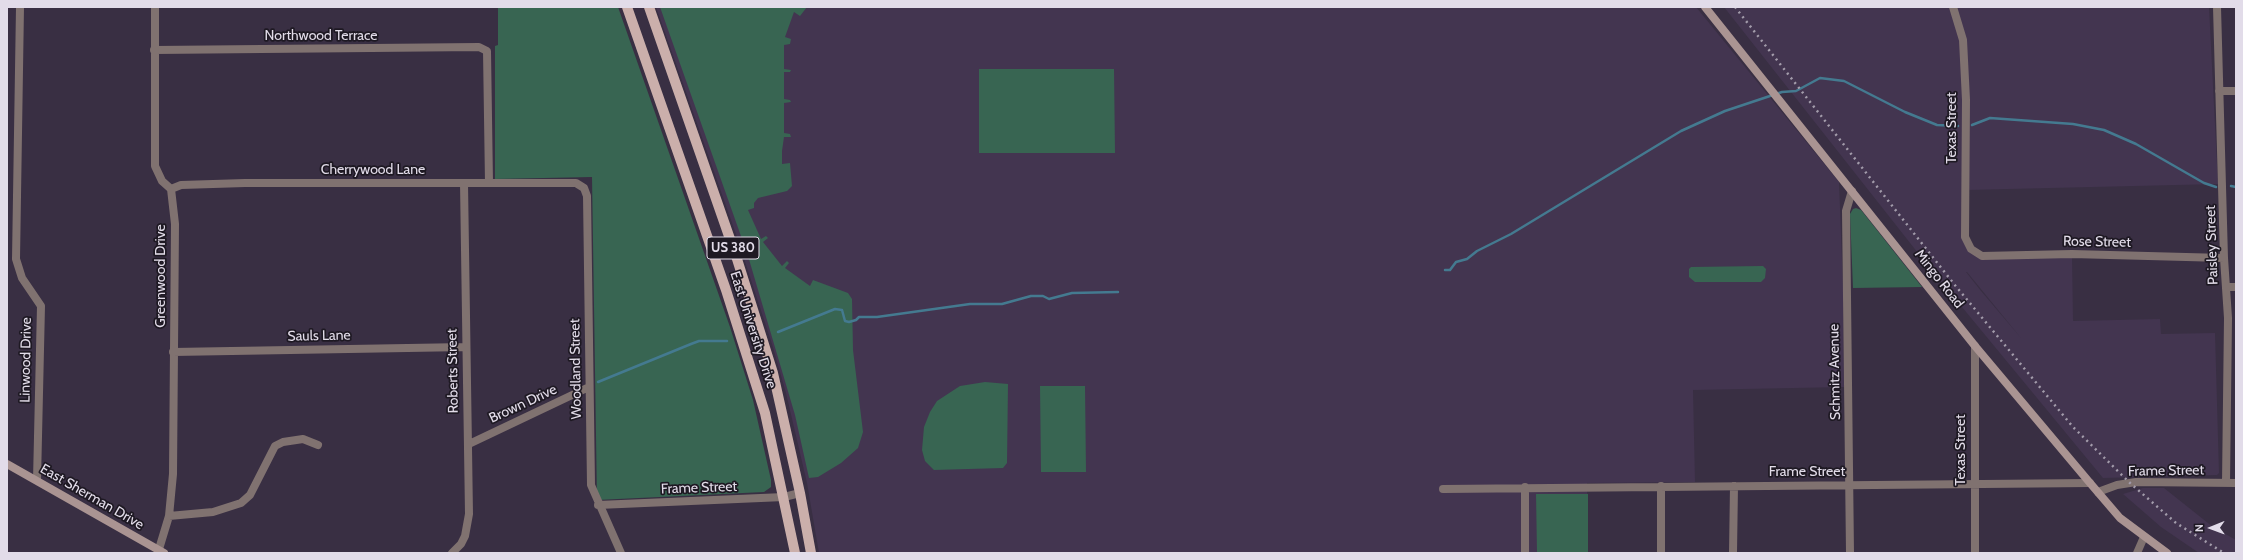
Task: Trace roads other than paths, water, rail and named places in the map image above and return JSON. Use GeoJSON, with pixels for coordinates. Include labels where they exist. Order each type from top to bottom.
{"type":"FeatureCollection","features":[{"type":"Feature","properties":{"kind":"main road","name":"East University Drive"},"geometry":{"type":"LineString","coordinates":[[627,7],[726,290],[765,413],[784,497],[794,553]]}},
{"type":"Feature","properties":{"kind":"main road","name":"East University Drive"},"geometry":{"type":"LineString","coordinates":[[649,7],[737,259],[773,373],[800,494],[811,553]]}},
{"type":"Feature","properties":{"kind":"street","name":"Linwood Drive"},"geometry":{"type":"LineString","coordinates":[[20,7],[16,259],[22,278],[41,306],[37,480]]}},
{"type":"Feature","properties":{"kind":"street"},"geometry":{"type":"LineString","coordinates":[[154,7],[155,166],[162,181],[171,189]]}},
{"type":"Feature","properties":{"kind":"street","name":"Mingo Road"},"geometry":{"type":"LineString","coordinates":[[1705,7],[1975,346],[2090,483],[2120,518],[2167,553]]}},
{"type":"Feature","properties":{"kind":"street","name":"Texas Street"},"geometry":{"type":"LineString","coordinates":[[1953,7],[1963,40],[1966,100],[1965,237],[1971,249]]}},
{"type":"Feature","properties":{"kind":"street","name":"Paisley Street"},"geometry":{"type":"LineString","coordinates":[[2217,7],[2219,91],[2224,184],[2224,258],[2228,318],[2226,483]]}},
{"type":"Feature","properties":{"kind":"street","name":"Northwood Terrace"},"geometry":{"type":"LineString","coordinates":[[154,50],[479,47],[487,51],[489,183]]}},
{"type":"Feature","properties":{"kind":"street"},"geometry":{"type":"LineString","coordinates":[[2219,91],[2236,91]]}},
{"type":"Feature","properties":{"kind":"street","name":"Cherrywood Lane"},"geometry":{"type":"LineString","coordinates":[[171,189],[181,185],[245,183],[576,183]]}},
{"type":"Feature","properties":{"kind":"street","name":"Roberts Street"},"geometry":{"type":"LineString","coordinates":[[452,553],[461,544],[468,526],[469,444],[464,183]]}},
{"type":"Feature","properties":{"kind":"street","name":"Woodland Street"},"geometry":{"type":"LineString","coordinates":[[576,183],[584,188],[587,196],[591,485],[598,505],[621,553]]}},
{"type":"Feature","properties":{"kind":"street","name":"Greenwood Drive"},"geometry":{"type":"LineString","coordinates":[[161,551],[169,516],[173,474],[175,224],[171,189]]}},
{"type":"Feature","properties":{"kind":"street","name":"Schmitz Avenue"},"geometry":{"type":"LineString","coordinates":[[1850,553],[1846,211],[1852,191]]}},
{"type":"Feature","properties":{"kind":"street","name":"Rose Street"},"geometry":{"type":"LineString","coordinates":[[1971,249],[1982,256],[2072,254],[2224,258]]}},
{"type":"Feature","properties":{"kind":"street"},"geometry":{"type":"LineString","coordinates":[[2226,287],[2236,287]]}},
{"type":"Feature","properties":{"kind":"street","name":"Texas Street"},"geometry":{"type":"LineString","coordinates":[[1975,346],[1975,553]]}},
{"type":"Feature","properties":{"kind":"street","name":"Sauls Lane"},"geometry":{"type":"LineString","coordinates":[[174,352],[466,347]]}},
{"type":"Feature","properties":{"kind":"street","name":"Brown Drive"},"geometry":{"type":"LineString","coordinates":[[469,444],[589,387]]}},
{"type":"Feature","properties":{"kind":"street"},"geometry":{"type":"LineString","coordinates":[[169,516],[212,512],[242,502],[250,495],[275,446],[283,442],[303,440],[318,445]]}},
{"type":"Feature","properties":{"kind":"street","name":"East Sherman Drive"},"geometry":{"type":"LineString","coordinates":[[7,464],[161,551]]}},
{"type":"Feature","properties":{"kind":"street","name":"Frame Street"},"geometry":{"type":"LineString","coordinates":[[2098,492],[2116,485],[2136,482],[2236,483]]}},
{"type":"Feature","properties":{"kind":"street","name":"Frame Street"},"geometry":{"type":"LineString","coordinates":[[1443,488],[2090,483]]}},
{"type":"Feature","properties":{"kind":"street"},"geometry":{"type":"LineString","coordinates":[[1661,486],[1661,553]]}},
{"type":"Feature","properties":{"kind":"street"},"geometry":{"type":"LineString","coordinates":[[1733,553],[1734,486]]}},
{"type":"Feature","properties":{"kind":"street"},"geometry":{"type":"LineString","coordinates":[[1525,487],[1525,553]]}},
{"type":"Feature","properties":{"kind":"street","name":"Frame Street"},"geometry":{"type":"LineString","coordinates":[[598,505],[784,497],[800,494]]}},
{"type":"Feature","properties":{"kind":"street"},"geometry":{"type":"LineString","coordinates":[[2137,553],[2144,537]]}},
{"type":"Feature","properties":{"kind":"waterway"},"geometry":{"type":"LineString","coordinates":[[1445,270],[1450,270],[1456,262],[1467,259],[1477,251],[1511,234],[1681,131],[1725,111],[1782,92],[1796,91],[1820,78],[1844,81],[1905,112],[1937,125],[1958,126]]}},
{"type":"Feature","properties":{"kind":"waterway"},"geometry":{"type":"LineString","coordinates":[[1972,125],[1990,118],[2073,124],[2104,130],[2136,144],[2204,183],[2216,187]]}},
{"type":"Feature","properties":{"kind":"waterway"},"geometry":{"type":"LineString","coordinates":[[2231,186],[2236,187]]}},
{"type":"Feature","properties":{"kind":"waterway"},"geometry":{"type":"LineString","coordinates":[[778,332],[835,309],[842,310],[845,321],[849,322],[856,320],[859,317],[877,317],[970,304],[1002,304],[1031,296],[1043,296],[1049,299],[1072,293],[1118,292]]}},
{"type":"Feature","properties":{"kind":"waterway"},"geometry":{"type":"LineString","coordinates":[[598,382],[699,341],[727,341]]}},
{"type":"Feature","properties":{"kind":"railway"},"geometry":{"type":"LineString","coordinates":[[1735,7],[1954,284],[2073,427],[2130,483],[2176,523],[2224,553]]}}]}
